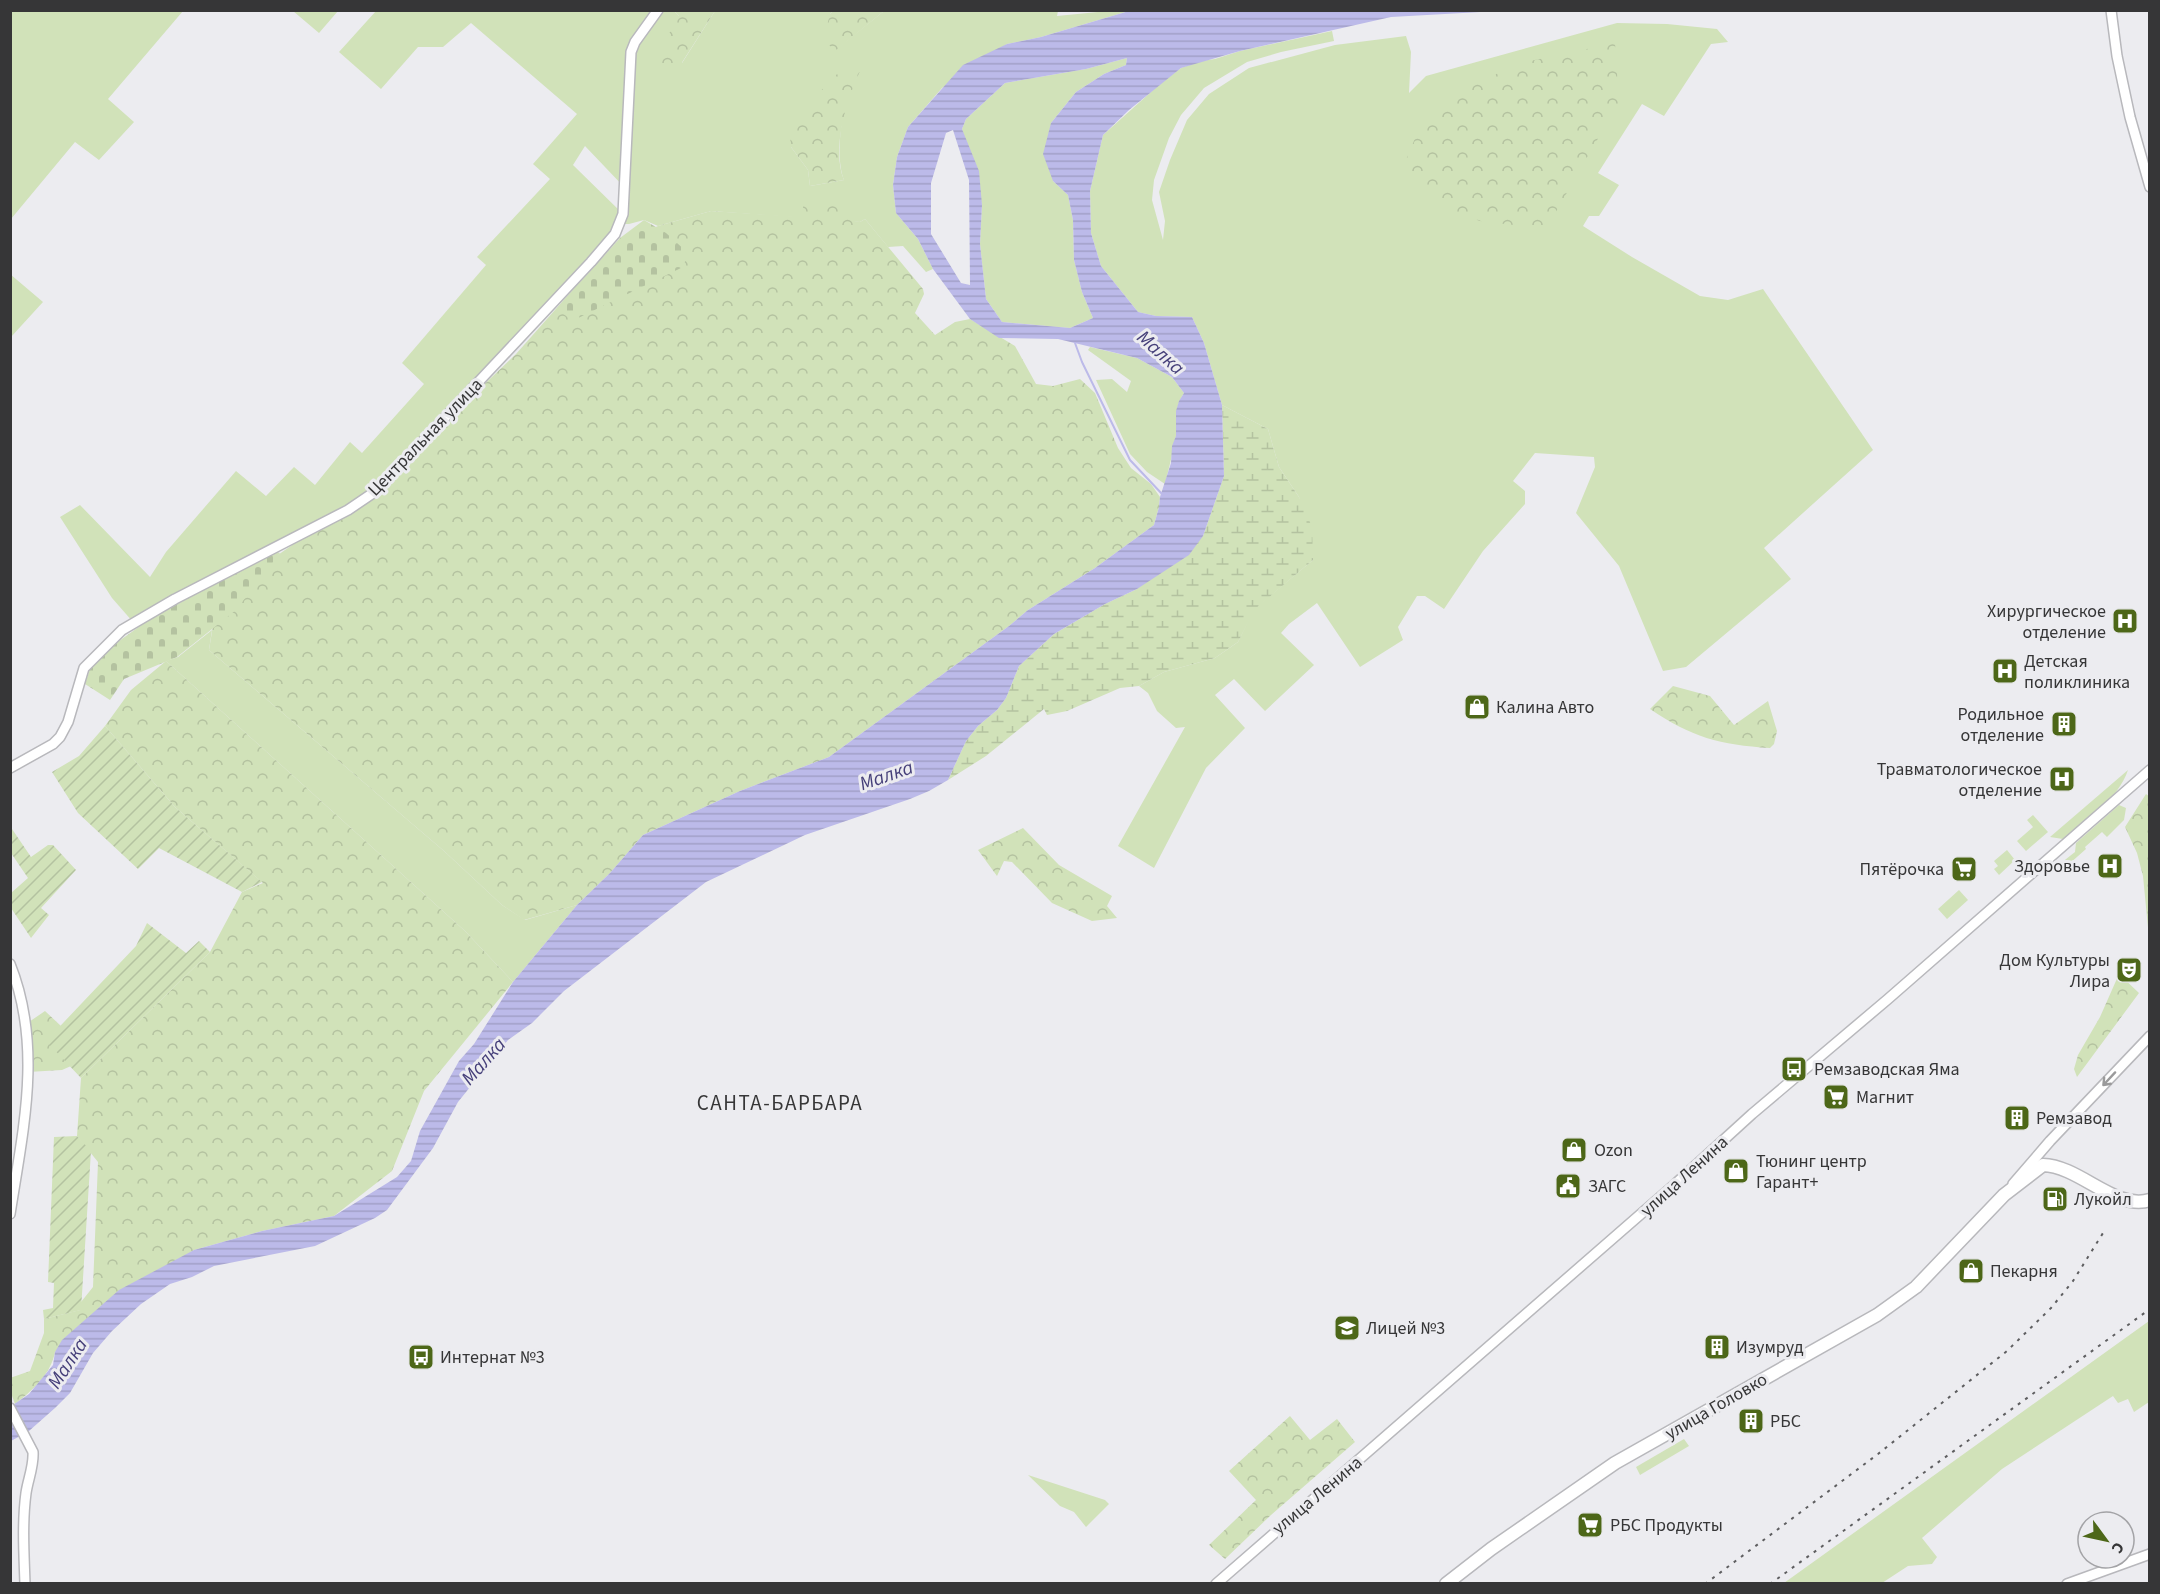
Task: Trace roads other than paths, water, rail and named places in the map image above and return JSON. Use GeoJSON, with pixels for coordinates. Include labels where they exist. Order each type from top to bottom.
{"type":"FeatureCollection","features":[{"type":"Feature","properties":{"kind":"main road"},"geometry":{"type":"LineString","coordinates":[[2004,1196],[2043,1165],[2052,1165],[2065,1169],[2123,1200],[2136,1203],[2150,1200]]}},
{"type":"Feature","properties":{"kind":"main road","name":"улица Головко"},"geometry":{"type":"LineString","coordinates":[[1446,1584],[1491,1549],[1615,1463],[1877,1315],[1916,1287],[2004,1196]]}},
{"type":"Feature","properties":{"kind":"street","name":"Центральная улица"},"geometry":{"type":"LineString","coordinates":[[10,768],[53,744],[60,737],[68,722],[84,668],[111,639],[133,622],[348,510],[372,494],[615,234],[620,224],[625,188],[631,52],[640,33],[658,10]]}},
{"type":"Feature","properties":{"kind":"street"},"geometry":{"type":"LineString","coordinates":[[2111,11],[2117,56],[2130,117],[2150,187]]}},
{"type":"Feature","properties":{"kind":"street","name":"улица Ленина"},"geometry":{"type":"LineString","coordinates":[[1217,1582],[2150,770]]}},
{"type":"Feature","properties":{"kind":"street"},"geometry":{"type":"LineString","coordinates":[[10,964],[20,992],[29,1047],[27,1106],[10,1214]]}},
{"type":"Feature","properties":{"kind":"street","name":"улица Головко"},"geometry":{"type":"LineString","coordinates":[[2004,1196],[2050,1141],[2150,1036]]}},
{"type":"Feature","properties":{"kind":"street"},"geometry":{"type":"LineString","coordinates":[[10,1408],[33,1452],[26,1494],[25,1584]]}},
{"type":"Feature","properties":{"kind":"street"},"geometry":{"type":"LineString","coordinates":[[2067,1584],[2150,1554]]}},
{"type":"Feature","properties":{"kind":"water","name":"Малка"},"geometry":{"type":"Polygon","coordinates":[[[1129,11],[1499,11],[1391,17],[1240,51],[1181,68],[1129,110],[1103,135],[1090,191],[1091,233],[1101,266],[1138,312],[1156,316],[1192,317],[1204,343],[1222,405],[1224,476],[1203,536],[1189,555],[1137,589],[1105,604],[1054,634],[1019,666],[1006,698],[966,741],[948,780],[910,799],[805,835],[706,882],[564,991],[532,1023],[508,1040],[458,1102],[433,1148],[387,1210],[315,1246],[214,1266],[192,1277],[170,1284],[141,1304],[112,1331],[93,1353],[70,1393],[55,1408],[29,1431],[11,1441],[10,1407],[29,1394],[53,1365],[55,1352],[62,1340],[119,1290],[194,1250],[262,1231],[334,1216],[397,1177],[411,1161],[420,1131],[459,1061],[474,1044],[513,982],[577,905],[610,873],[643,835],[740,791],[829,757],[1028,610],[1095,568],[1154,525],[1171,463],[1172,446],[1176,436],[1176,411],[1184,393],[1172,377],[1137,358],[1058,339],[999,338],[970,319],[933,269],[918,239],[896,213],[893,185],[897,157],[908,127],[963,65],[1007,44],[1041,37],[1129,11]],[[1127,58],[1086,69],[1005,83],[966,119],[962,129],[979,171],[982,205],[980,244],[986,299],[1002,322],[1070,328],[1093,318],[1082,292],[1074,260],[1073,220],[1068,195],[1053,181],[1043,154],[1051,123],[1076,92],[1104,74],[1126,65],[1127,58]],[[953,130],[946,133],[931,183],[931,234],[961,283],[970,285],[969,180],[953,130]]]}},
{"type":"Feature","properties":{"kind":"waterway"},"geometry":{"type":"LineString","coordinates":[[1075,343],[1130,460],[1163,495]]}},
{"type":"Feature","properties":{"kind":"railway"},"geometry":{"type":"LineString","coordinates":[[1705,1584],[1878,1454],[2007,1351],[2051,1308],[2073,1281],[2103,1233]]}},
{"type":"Feature","properties":{"kind":"railway"},"geometry":{"type":"LineString","coordinates":[[1770,1584],[2150,1309]]}},
{"type":"Feature","properties":{"kind":"place","name":"Хирургическое отделение"},"geometry":{"type":"Point","coordinates":[2125,621]}},
{"type":"Feature","properties":{"kind":"place","name":"Детская поликлиника"},"geometry":{"type":"Point","coordinates":[2005,671]}},
{"type":"Feature","properties":{"kind":"place","name":"Калина Авто"},"geometry":{"type":"Point","coordinates":[1477,707]}},
{"type":"Feature","properties":{"kind":"place","name":"Родильное отделение"},"geometry":{"type":"Point","coordinates":[2064,724]}},
{"type":"Feature","properties":{"kind":"place","name":"Травматологическое отделение"},"geometry":{"type":"Point","coordinates":[2062,779]}},
{"type":"Feature","properties":{"kind":"place","name":"Здоровье"},"geometry":{"type":"Point","coordinates":[2110,866]}},
{"type":"Feature","properties":{"kind":"place","name":"Пятёрочка"},"geometry":{"type":"Point","coordinates":[1964,869]}},
{"type":"Feature","properties":{"kind":"place","name":"Дом Культуры Лира"},"geometry":{"type":"Point","coordinates":[2129,970]}},
{"type":"Feature","properties":{"kind":"place","name":"Ремзаводская Яма"},"geometry":{"type":"Point","coordinates":[1794,1069]}},
{"type":"Feature","properties":{"kind":"place","name":"Магнит"},"geometry":{"type":"Point","coordinates":[1836,1097]}},
{"type":"Feature","properties":{"kind":"place","name":"Ремзавод"},"geometry":{"type":"Point","coordinates":[2017,1118]}},
{"type":"Feature","properties":{"kind":"place","name":"Ozon"},"geometry":{"type":"Point","coordinates":[1574,1150]}},
{"type":"Feature","properties":{"kind":"place","name":"Тюнинг центр Гарант+"},"geometry":{"type":"Point","coordinates":[1736,1171]}},
{"type":"Feature","properties":{"kind":"place","name":"ЗАГС"},"geometry":{"type":"Point","coordinates":[1568,1186]}},
{"type":"Feature","properties":{"kind":"place","name":"Лукойл"},"geometry":{"type":"Point","coordinates":[2055,1199]}},
{"type":"Feature","properties":{"kind":"place","name":"Пекарня"},"geometry":{"type":"Point","coordinates":[1971,1271]}},
{"type":"Feature","properties":{"kind":"place","name":"Лицей №3"},"geometry":{"type":"Point","coordinates":[1347,1328]}},
{"type":"Feature","properties":{"kind":"place","name":"Изумруд"},"geometry":{"type":"Point","coordinates":[1717,1347]}},
{"type":"Feature","properties":{"kind":"place","name":"Интернат №3"},"geometry":{"type":"Point","coordinates":[421,1357]}},
{"type":"Feature","properties":{"kind":"place","name":"РБС"},"geometry":{"type":"Point","coordinates":[1751,1421]}},
{"type":"Feature","properties":{"kind":"place","name":"РБС Продукты"},"geometry":{"type":"Point","coordinates":[1590,1525]}},
{"type":"Feature","properties":{"kind":"district","name":"САНТА-БАРБАРА"},"geometry":{"type":"Point","coordinates":[780,1103]}}]}
